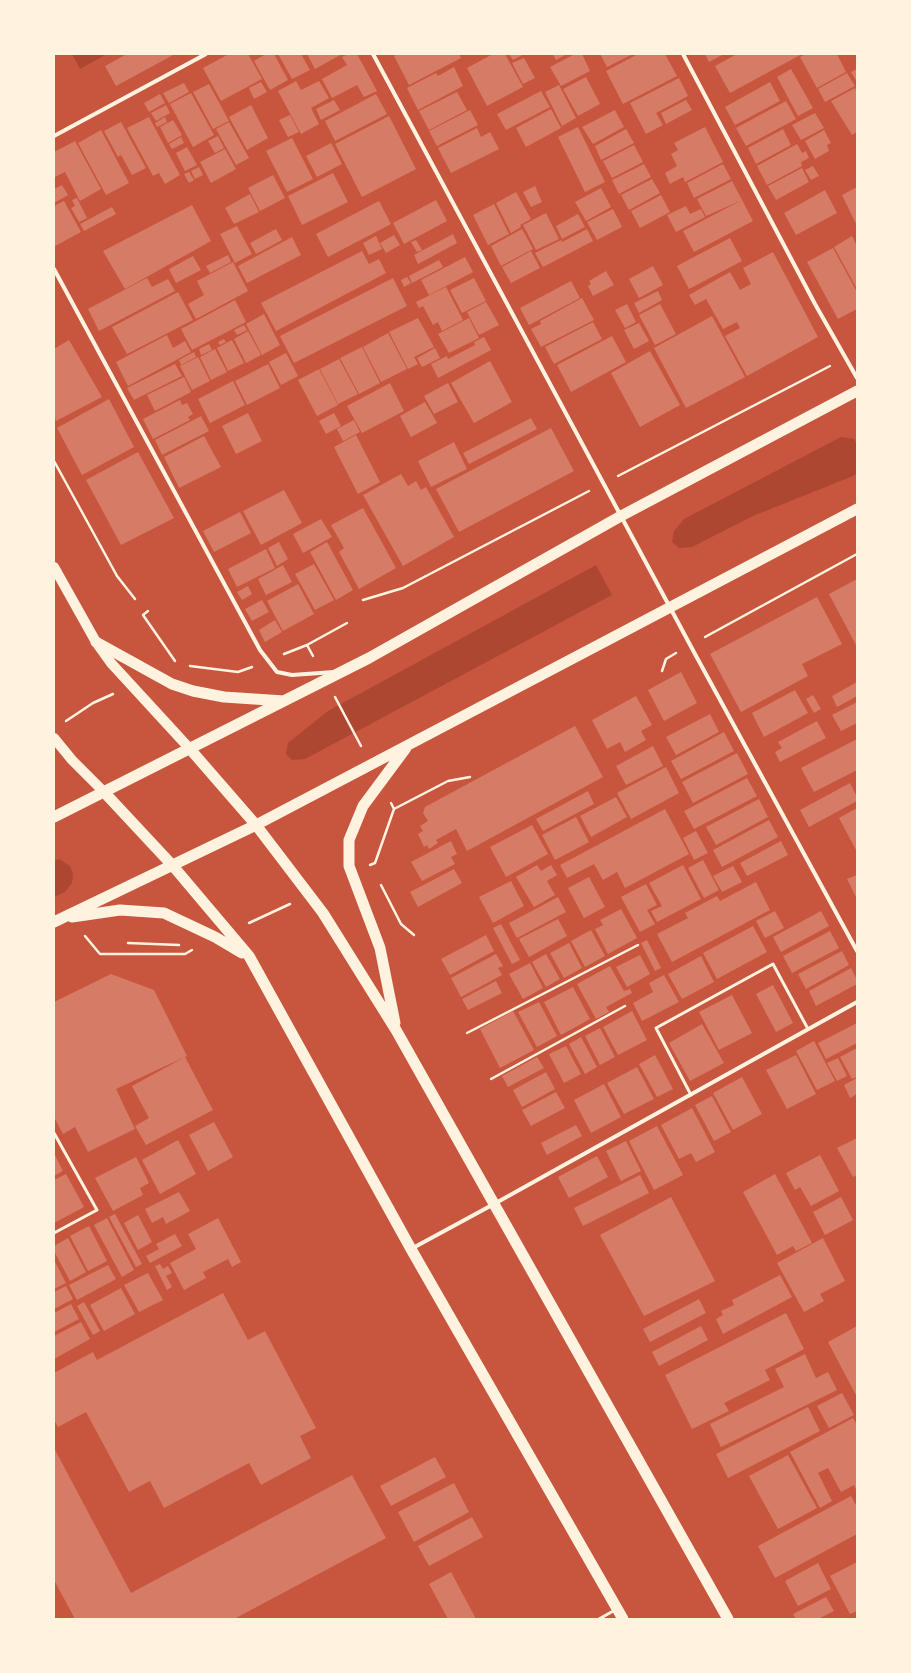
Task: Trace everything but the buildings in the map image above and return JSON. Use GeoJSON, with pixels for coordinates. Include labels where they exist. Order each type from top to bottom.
{"type":"FeatureCollection","features":[{"type":"Feature","properties":{"kind":"highway"},"geometry":{"type":"LineString","coordinates":[[54,816],[343,671],[621,516],[857,391]]}},
{"type":"Feature","properties":{"kind":"highway"},"geometry":{"type":"LineString","coordinates":[[57,921],[256,825],[857,509]]}},
{"type":"Feature","properties":{"kind":"highway"},"geometry":{"type":"LineString","coordinates":[[96,642],[172,684],[193,691],[224,697],[284,701]]}},
{"type":"Feature","properties":{"kind":"highway"},"geometry":{"type":"LineString","coordinates":[[396,1030],[380,948],[350,866],[350,840],[363,806],[409,744]]}},
{"type":"Feature","properties":{"kind":"highway"},"geometry":{"type":"LineString","coordinates":[[190,749],[256,825],[323,913],[396,1030],[728,1619]]}},
{"type":"Feature","properties":{"kind":"highway"},"geometry":{"type":"LineString","coordinates":[[104,792],[172,866],[249,956],[410,1249],[623,1619]]}},
{"type":"Feature","properties":{"kind":"highway"},"geometry":{"type":"LineString","coordinates":[[57,921],[120,910],[164,913],[215,937],[249,956]]}},
{"type":"Feature","properties":{"kind":"main road"},"geometry":{"type":"LineString","coordinates":[[54,567],[96,642],[111,663],[190,749]]}},
{"type":"Feature","properties":{"kind":"main road"},"geometry":{"type":"LineString","coordinates":[[54,738],[72,760],[104,792]]}},
{"type":"Feature","properties":{"kind":"street"},"geometry":{"type":"LineString","coordinates":[[54,136],[206,54]]}},
{"type":"Feature","properties":{"kind":"street"},"geometry":{"type":"LineString","coordinates":[[373,54],[690,646],[857,951]]}},
{"type":"Feature","properties":{"kind":"street"},"geometry":{"type":"LineString","coordinates":[[683,54],[815,304],[857,378]]}},
{"type":"Feature","properties":{"kind":"street"},"geometry":{"type":"LineString","coordinates":[[54,270],[260,650],[277,672],[292,675],[343,671]]}},
{"type":"Feature","properties":{"kind":"street"},"geometry":{"type":"LineString","coordinates":[[410,1249],[494,1204],[857,1002]]}},
{"type":"Feature","properties":{"kind":"lane"},"geometry":{"type":"LineString","coordinates":[[691,1095],[656,1028],[773,964],[808,1029]]}},
{"type":"Feature","properties":{"kind":"lane"},"geometry":{"type":"LineString","coordinates":[[54,1133],[97,1210],[54,1233]]}},
{"type":"Feature","properties":{"kind":"lane"},"geometry":{"type":"LineString","coordinates":[[599,1619],[617,1609]]}},
{"type":"Feature","properties":{"kind":"path"},"geometry":{"type":"LineString","coordinates":[[54,460],[117,576],[135,599]]}},
{"type":"Feature","properties":{"kind":"path"},"geometry":{"type":"LineString","coordinates":[[662,671],[666,659],[857,554]]}},
{"type":"Feature","properties":{"kind":"path"},"geometry":{"type":"LineString","coordinates":[[148,611],[143,615],[178,665]]}},
{"type":"Feature","properties":{"kind":"path"},"geometry":{"type":"LineString","coordinates":[[307,645],[347,623]]}},
{"type":"Feature","properties":{"kind":"path"},"geometry":{"type":"LineString","coordinates":[[394,809],[448,781],[470,777]]}},
{"type":"Feature","properties":{"kind":"path"},"geometry":{"type":"LineString","coordinates":[[370,865],[373,872]]}},
{"type":"Feature","properties":{"kind":"path"},"geometry":{"type":"LineString","coordinates":[[377,878],[401,924],[414,935]]}},
{"type":"Feature","properties":{"kind":"path"},"geometry":{"type":"LineString","coordinates":[[128,943],[178,945]]}},
{"type":"Feature","properties":{"kind":"path"},"geometry":{"type":"LineString","coordinates":[[467,1033],[638,945]]}},
{"type":"Feature","properties":{"kind":"path"},"geometry":{"type":"LineString","coordinates":[[491,1079],[625,1006]]}},
{"type":"Feature","properties":{"kind":"shaded area"},"geometry":{"type":"Polygon","coordinates":[[[72,54],[107,54],[80,69],[72,54]]]}},
{"type":"Feature","properties":{"kind":"shaded area"},"geometry":{"type":"Polygon","coordinates":[[[841,437],[854,439],[857,444],[857,473],[853,476],[753,516],[692,547],[679,548],[672,542],[674,531],[684,519],[841,437]]]}},
{"type":"Feature","properties":{"kind":"shaded area"},"geometry":{"type":"Polygon","coordinates":[[[596,565],[612,595],[305,759],[292,760],[286,754],[288,743],[328,711],[596,565]]]}},
{"type":"Feature","properties":{"kind":"shaded area"},"geometry":{"type":"Polygon","coordinates":[[[59,859],[70,866],[73,874],[72,883],[65,892],[54,897],[54,861],[59,859]]]}}]}
